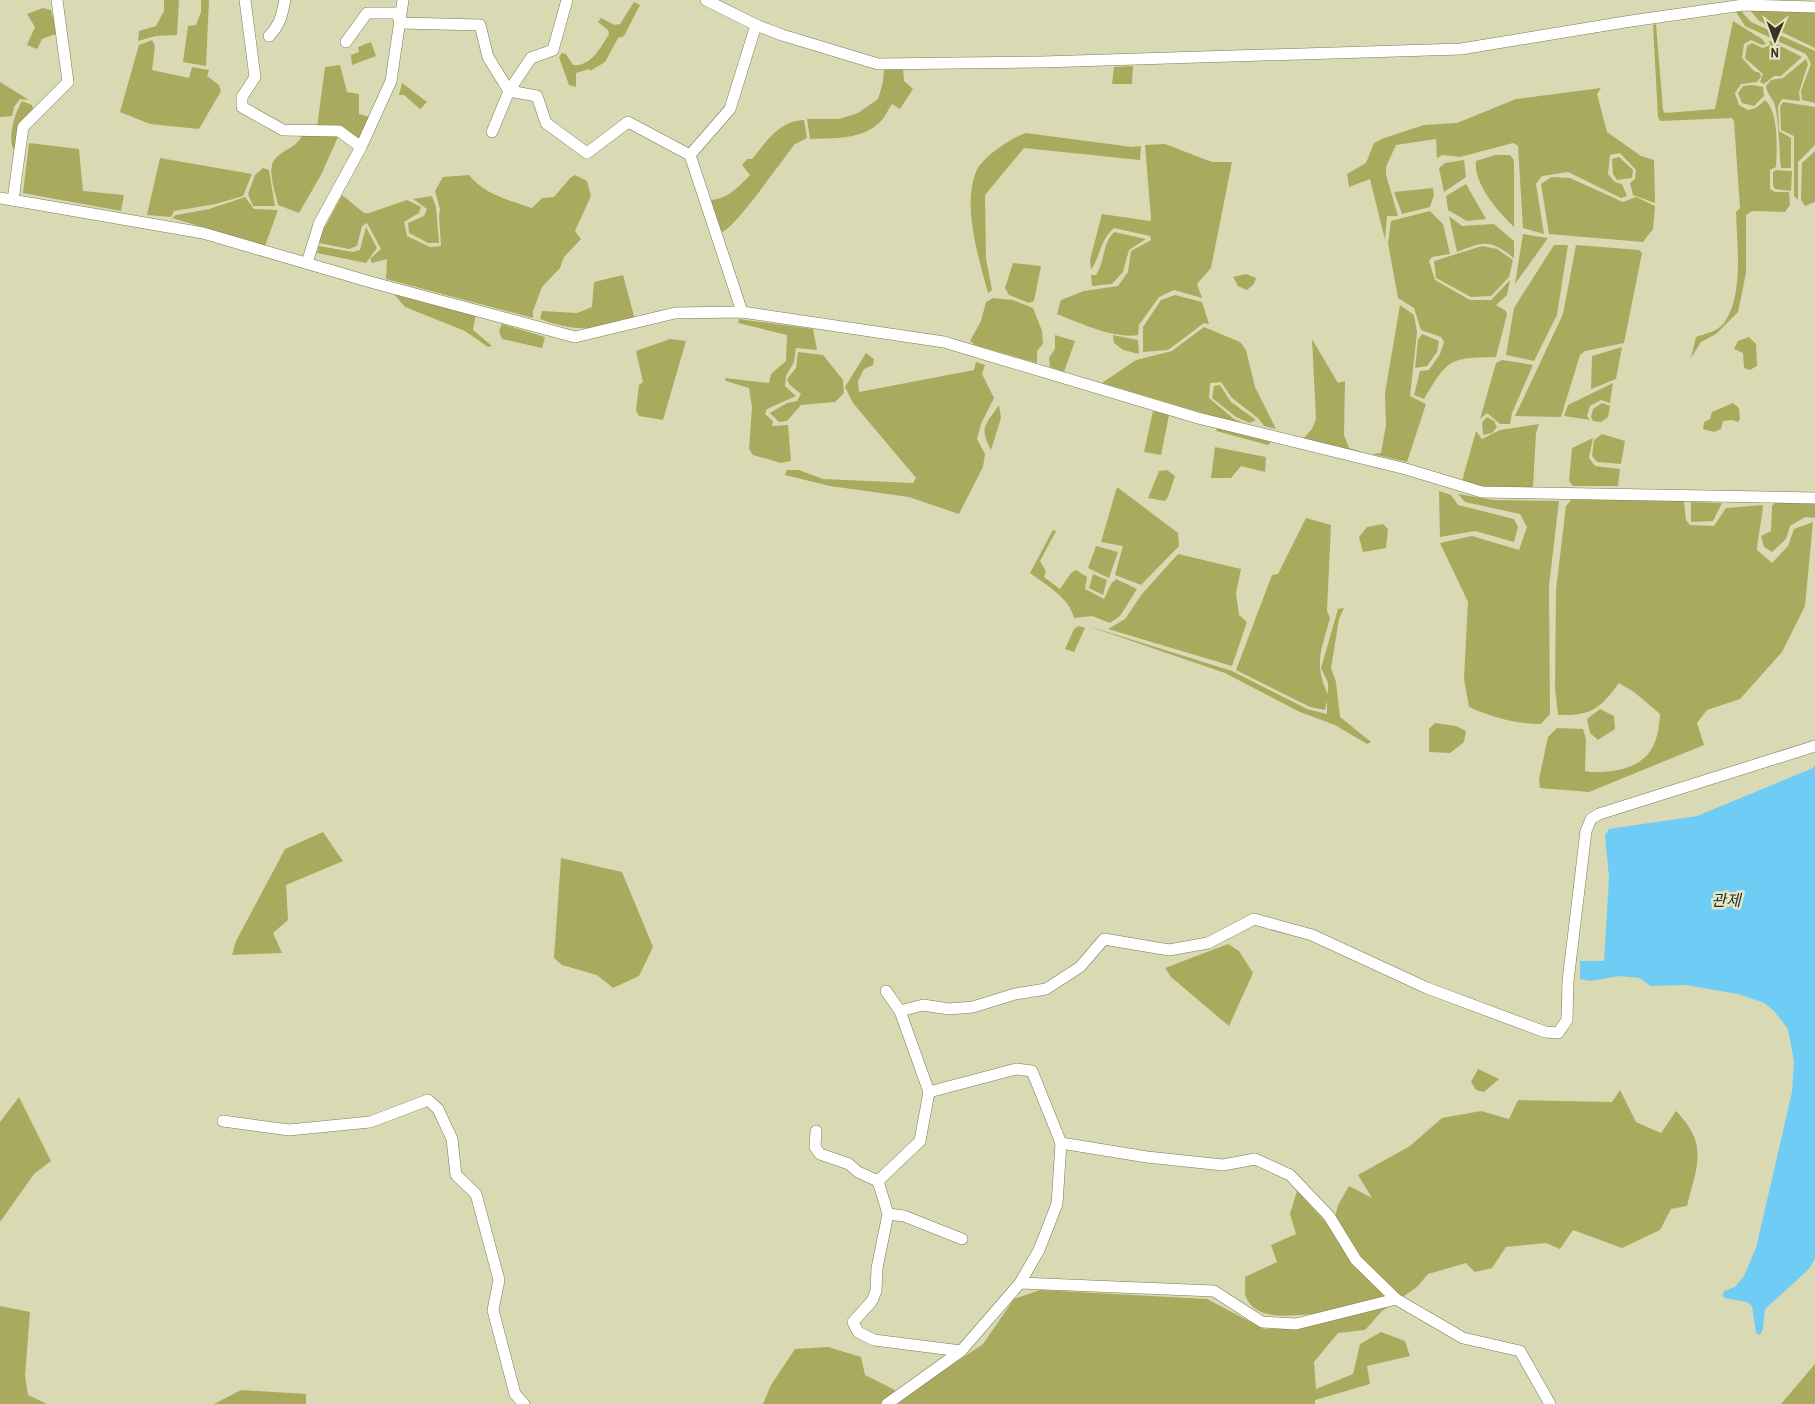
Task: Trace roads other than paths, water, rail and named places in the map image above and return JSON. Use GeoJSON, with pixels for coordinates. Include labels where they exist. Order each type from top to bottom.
{"type":"FeatureCollection","features":[{"type":"Feature","properties":{"kind":"street"},"geometry":{"type":"LineString","coordinates":[[13,200],[23,128],[68,82],[57,0]]}},
{"type":"Feature","properties":{"kind":"street"},"geometry":{"type":"LineString","coordinates":[[245,0],[255,77],[242,97],[242,107],[283,130],[339,131],[361,146]]}},
{"type":"Feature","properties":{"kind":"street"},"geometry":{"type":"LineString","coordinates":[[269,36],[277,28],[282,18],[285,0]]}},
{"type":"Feature","properties":{"kind":"street"},"geometry":{"type":"LineString","coordinates":[[307,263],[319,224],[361,146],[391,81],[403,0]]}},
{"type":"Feature","properties":{"kind":"street"},"geometry":{"type":"LineString","coordinates":[[492,132],[509,90],[531,58],[553,50],[567,0]]}},
{"type":"Feature","properties":{"kind":"street"},"geometry":{"type":"LineString","coordinates":[[706,0],[782,35],[878,64],[1042,62],[1461,49],[1743,5],[1815,7]]}},
{"type":"Feature","properties":{"kind":"street"},"geometry":{"type":"LineString","coordinates":[[346,42],[367,13],[396,13],[401,23]]}},
{"type":"Feature","properties":{"kind":"street"},"geometry":{"type":"LineString","coordinates":[[401,23],[480,25],[488,57],[509,90],[537,96],[546,123],[588,153],[628,122],[690,155],[742,312]]}},
{"type":"Feature","properties":{"kind":"street"},"geometry":{"type":"LineString","coordinates":[[690,155],[730,109],[756,24]]}},
{"type":"Feature","properties":{"kind":"street"},"geometry":{"type":"LineString","coordinates":[[0,198],[203,233],[374,283],[575,337],[675,313],[742,312],[944,342],[1198,418],[1406,469],[1482,492],[1815,498]]}},
{"type":"Feature","properties":{"kind":"street"},"geometry":{"type":"LineString","coordinates":[[900,1011],[923,1005],[949,1009],[973,1006],[1015,994],[1046,989],[1080,967],[1104,939],[1169,950],[1208,943],[1254,919],[1312,935],[1427,988],[1545,1032],[1558,1032],[1567,1020],[1568,981],[1584,840],[1591,818],[1815,746]]}},
{"type":"Feature","properties":{"kind":"street"},"geometry":{"type":"LineString","coordinates":[[878,1181],[920,1141],[929,1092],[900,1011],[886,991]]}},
{"type":"Feature","properties":{"kind":"street"},"geometry":{"type":"LineString","coordinates":[[888,1404],[961,1351],[1020,1283],[1039,1250],[1057,1204],[1061,1143],[1032,1072],[1016,1069],[929,1092]]}},
{"type":"Feature","properties":{"kind":"street"},"geometry":{"type":"LineString","coordinates":[[223,1121],[289,1130],[370,1122],[428,1100],[438,1109],[452,1138],[456,1175],[476,1194],[499,1280],[494,1310],[515,1394],[524,1404]]}},
{"type":"Feature","properties":{"kind":"street"},"geometry":{"type":"LineString","coordinates":[[816,1131],[815,1147],[820,1154],[849,1164],[858,1172],[878,1181],[888,1214],[877,1268],[876,1291],[872,1301],[854,1322],[858,1332],[874,1340],[961,1351]]}},
{"type":"Feature","properties":{"kind":"street"},"geometry":{"type":"LineString","coordinates":[[1061,1143],[1147,1157],[1223,1164],[1255,1159],[1290,1175],[1329,1216],[1356,1260],[1396,1299],[1463,1338],[1520,1351],[1550,1404]]}},
{"type":"Feature","properties":{"kind":"street"},"geometry":{"type":"LineString","coordinates":[[888,1214],[904,1216],[962,1239]]}},
{"type":"Feature","properties":{"kind":"street"},"geometry":{"type":"LineString","coordinates":[[1020,1283],[1214,1291],[1262,1322],[1296,1324],[1396,1299]]}},
{"type":"Feature","properties":{"kind":"water","name":"관제"},"geometry":{"type":"Polygon","coordinates":[[[1815,764],[1815,1259],[1808,1270],[1765,1309],[1763,1329],[1760,1335],[1756,1333],[1752,1306],[1747,1302],[1724,1298],[1723,1295],[1724,1291],[1735,1287],[1744,1276],[1756,1248],[1792,1092],[1794,1061],[1788,1029],[1773,1010],[1764,1003],[1738,994],[1686,985],[1650,986],[1640,978],[1619,976],[1591,981],[1580,979],[1580,961],[1604,961],[1609,878],[1605,835],[1609,829],[1697,816],[1813,768],[1815,764]]]}}]}
